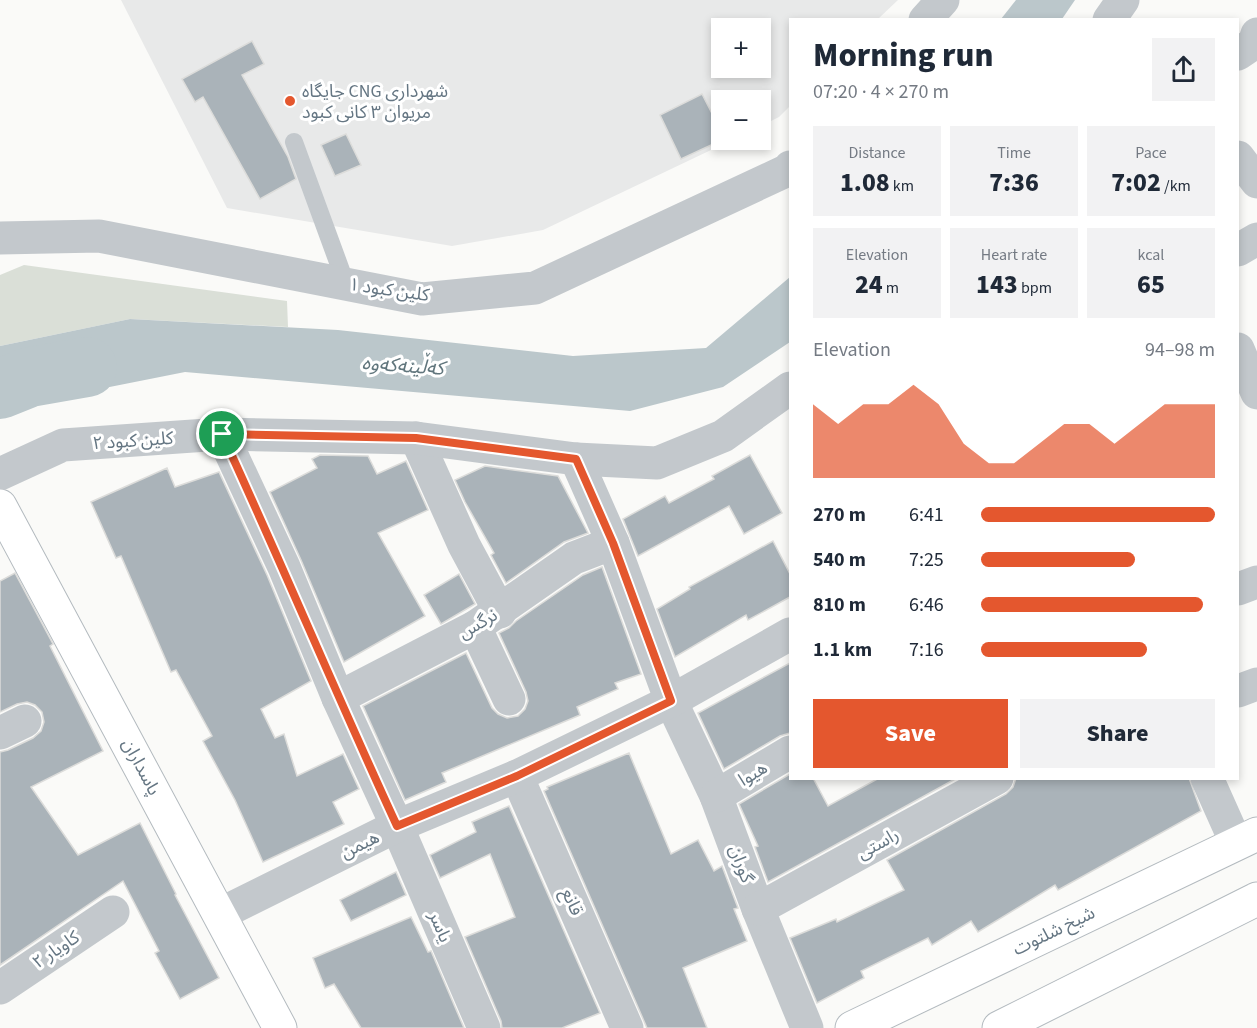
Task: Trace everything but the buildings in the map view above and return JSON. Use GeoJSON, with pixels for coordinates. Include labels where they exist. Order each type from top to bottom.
{"type":"FeatureCollection","features":[{"type":"Feature","properties":{"kind":"main road","name":"پاسداران"},"geometry":{"type":"LineString","coordinates":[[0,506],[280,1028]]}},
{"type":"Feature","properties":{"kind":"main road","name":"شیخ شلتوت"},"geometry":{"type":"LineString","coordinates":[[852,1028],[1246,838]]}},
{"type":"Feature","properties":{"kind":"main road"},"geometry":{"type":"LineString","coordinates":[[999,1028],[1257,899]]}},
{"type":"Feature","properties":{"kind":"street"},"geometry":{"type":"LineString","coordinates":[[928,18],[943,0]]}},
{"type":"Feature","properties":{"kind":"street"},"geometry":{"type":"LineString","coordinates":[[1239,53],[1254,43],[1257,34]]}},
{"type":"Feature","properties":{"kind":"street"},"geometry":{"type":"LineString","coordinates":[[1239,159],[1257,182]]}},
{"type":"Feature","properties":{"kind":"street","name":"کلین کبود ۱"},"geometry":{"type":"LineString","coordinates":[[0,238],[99,236],[422,299],[535,288],[789,168]]}},
{"type":"Feature","properties":{"kind":"street"},"geometry":{"type":"LineString","coordinates":[[1239,249],[1257,239]]}},
{"type":"Feature","properties":{"kind":"street"},"geometry":{"type":"LineString","coordinates":[[1239,351],[1257,393]]}},
{"type":"Feature","properties":{"kind":"street","name":"کلین کبود ۲"},"geometry":{"type":"LineString","coordinates":[[0,474],[63,446],[222,434],[416,438],[576,459],[657,462],[723,436],[789,389]]}},
{"type":"Feature","properties":{"kind":"street","name":"یاسر"},"geometry":{"type":"LineString","coordinates":[[222,434],[284,567],[338,698],[397,826],[483,1028]]}},
{"type":"Feature","properties":{"kind":"street"},"geometry":{"type":"LineString","coordinates":[[416,438],[464,545],[509,699]]}},
{"type":"Feature","properties":{"kind":"street","name":"گوران"},"geometry":{"type":"LineString","coordinates":[[576,459],[613,543],[671,701],[717,796],[758,909],[807,1028]]}},
{"type":"Feature","properties":{"kind":"street","name":"نرگس"},"geometry":{"type":"LineString","coordinates":[[338,698],[487,619],[574,558],[613,543]]}},
{"type":"Feature","properties":{"kind":"street"},"geometry":{"type":"LineString","coordinates":[[1239,589],[1257,582]]}},
{"type":"Feature","properties":{"kind":"street","name":"هیمن"},"geometry":{"type":"LineString","coordinates":[[220,914],[397,826],[517,776],[671,701],[789,635]]}},
{"type":"Feature","properties":{"kind":"street"},"geometry":{"type":"LineString","coordinates":[[1239,691],[1257,684]]}},
{"type":"Feature","properties":{"kind":"street","name":"هیوا"},"geometry":{"type":"LineString","coordinates":[[717,796],[789,753]]}},
{"type":"Feature","properties":{"kind":"street","name":"قانع"},"geometry":{"type":"LineString","coordinates":[[517,776],[627,1028]]}},
{"type":"Feature","properties":{"kind":"street","name":"راستی"},"geometry":{"type":"LineString","coordinates":[[758,909],[993,780]]}},
{"type":"Feature","properties":{"kind":"street"},"geometry":{"type":"LineString","coordinates":[[1208,780],[1246,838]]}},
{"type":"Feature","properties":{"kind":"street","name":"کاویار ۲"},"geometry":{"type":"LineString","coordinates":[[0,988],[113,912]]}},
{"type":"Feature","properties":{"kind":"lane"},"geometry":{"type":"LineString","coordinates":[[294,142],[346,284]]}},
{"type":"Feature","properties":{"kind":"shaded area"},"geometry":{"type":"Polygon","coordinates":[[[121,0],[898,0],[879,18],[789,18],[789,107],[779,117],[771,121],[771,90],[711,90],[711,150],[543,230],[452,246],[227,208],[121,0]]]}},
{"type":"Feature","properties":{"kind":"shaded area"},"geometry":{"type":"Polygon","coordinates":[[[24,265],[287,301],[288,327],[130,319],[0,346],[0,275],[24,265]]]}},
{"type":"Feature","properties":{"kind":"water"},"geometry":{"type":"Polygon","coordinates":[[[1016,0],[1075,0],[1063,18],[1002,18],[1016,0]]]}},
{"type":"Feature","properties":{"kind":"water"},"geometry":{"type":"Polygon","coordinates":[[[789,278],[789,343],[723,387],[630,411],[185,372],[14,406],[0,368],[0,346],[130,319],[338,330],[573,356],[706,348],[789,278]]]}},
{"type":"Feature","properties":{"kind":"waterway","name":"کەڵینەکەوە"},"geometry":{"type":"LineString","coordinates":[[0,389],[30,377],[87,367]]}},
{"type":"Feature","properties":{"kind":"place","name":"جایگاه CNG شهرداری مریوان ۳ کانی کبود"},"geometry":{"type":"Point","coordinates":[290,101]}},
{"type":"Feature","properties":{"kind":"route"},"geometry":{"type":"LineString","coordinates":[[222,434],[416,438],[576,459],[613,543],[671,701],[517,776],[397,826],[338,698],[284,567],[222,434]]}}]}
